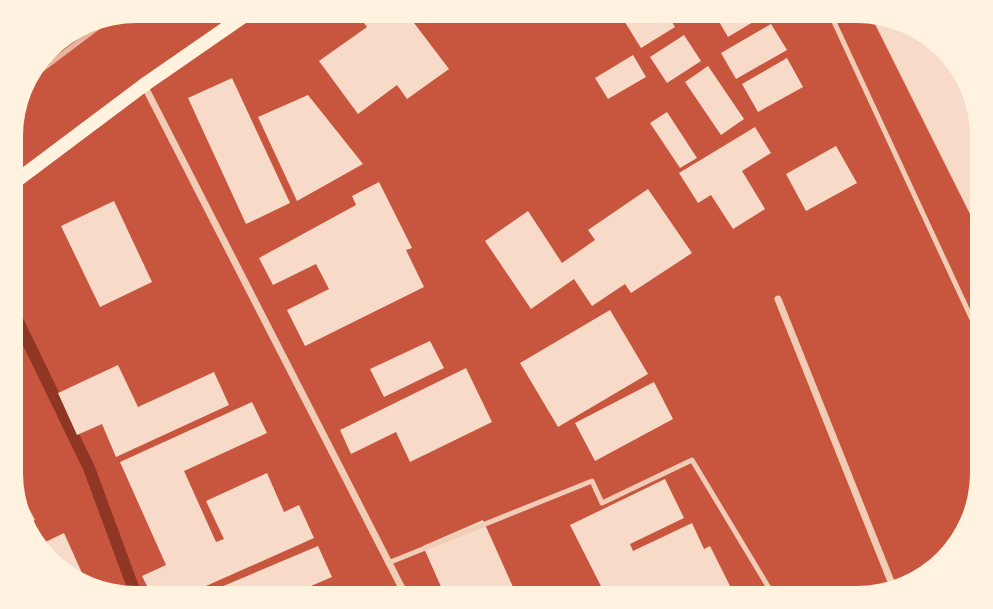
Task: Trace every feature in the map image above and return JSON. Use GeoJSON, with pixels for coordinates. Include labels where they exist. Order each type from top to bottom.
{"type":"FeatureCollection","features":[{"type":"Feature","properties":{"kind":"main road"},"geometry":{"type":"LineString","coordinates":[[23,176],[232,23]]}},
{"type":"Feature","properties":{"kind":"street"},"geometry":{"type":"LineString","coordinates":[[144,85],[400,586]]}},
{"type":"Feature","properties":{"kind":"street"},"geometry":{"type":"LineString","coordinates":[[778,299],[891,581]]}},
{"type":"Feature","properties":{"kind":"lane"},"geometry":{"type":"LineString","coordinates":[[836,23],[970,315]]}},
{"type":"Feature","properties":{"kind":"lane"},"geometry":{"type":"LineString","coordinates":[[388,563],[592,481],[602,503],[692,460],[768,586]]}},
{"type":"Feature","properties":{"kind":"building"},"geometry":{"type":"Polygon","coordinates":[[[364,23],[414,23],[449,69],[407,99],[397,85],[358,114],[319,61],[367,27],[364,23]]]}},
{"type":"Feature","properties":{"kind":"building"},"geometry":{"type":"Polygon","coordinates":[[[625,23],[672,23],[675,27],[641,48],[625,23]]]}},
{"type":"Feature","properties":{"kind":"building"},"geometry":{"type":"Polygon","coordinates":[[[720,23],[751,23],[728,37],[720,23]]]}},
{"type":"Feature","properties":{"kind":"building"},"geometry":{"type":"Polygon","coordinates":[[[771,24],[787,50],[736,79],[721,53],[771,24]]]}},
{"type":"Feature","properties":{"kind":"building"},"geometry":{"type":"Polygon","coordinates":[[[875,25],[901,31],[920,42],[942,61],[955,79],[964,99],[970,128],[970,214],[875,25]]]}},
{"type":"Feature","properties":{"kind":"building"},"geometry":{"type":"Polygon","coordinates":[[[684,35],[701,61],[667,83],[650,57],[684,35]]]}},
{"type":"Feature","properties":{"kind":"building"},"geometry":{"type":"Polygon","coordinates":[[[633,55],[646,77],[608,99],[595,78],[633,55]]]}},
{"type":"Feature","properties":{"kind":"building"},"geometry":{"type":"Polygon","coordinates":[[[787,58],[803,87],[758,112],[742,84],[787,58]]]}},
{"type":"Feature","properties":{"kind":"building"},"geometry":{"type":"Polygon","coordinates":[[[708,66],[744,119],[721,135],[685,82],[708,66]]]}},
{"type":"Feature","properties":{"kind":"building"},"geometry":{"type":"Polygon","coordinates":[[[232,78],[290,203],[246,224],[188,98],[232,78]]]}},
{"type":"Feature","properties":{"kind":"building"},"geometry":{"type":"Polygon","coordinates":[[[308,95],[363,164],[297,201],[258,117],[308,95]]]}},
{"type":"Feature","properties":{"kind":"building"},"geometry":{"type":"Polygon","coordinates":[[[667,112],[697,158],[680,168],[650,123],[667,112]]]}},
{"type":"Feature","properties":{"kind":"building"},"geometry":{"type":"Polygon","coordinates":[[[755,127],[771,153],[742,171],[765,209],[733,229],[711,195],[698,203],[679,173],[755,127]]]}},
{"type":"Feature","properties":{"kind":"building"},"geometry":{"type":"Polygon","coordinates":[[[836,146],[857,183],[806,211],[786,174],[836,146]]]}},
{"type":"Feature","properties":{"kind":"building"},"geometry":{"type":"Polygon","coordinates":[[[379,182],[412,248],[406,250],[424,287],[305,346],[287,310],[329,289],[316,264],[273,285],[259,258],[356,205],[352,196],[379,182]]]}},
{"type":"Feature","properties":{"kind":"building"},"geometry":{"type":"Polygon","coordinates":[[[648,189],[692,253],[631,293],[625,284],[592,306],[574,279],[531,309],[485,241],[528,211],[562,263],[595,240],[588,230],[648,189]]]}},
{"type":"Feature","properties":{"kind":"building"},"geometry":{"type":"Polygon","coordinates":[[[114,201],[152,282],[100,307],[61,226],[114,201]]]}},
{"type":"Feature","properties":{"kind":"building"},"geometry":{"type":"Polygon","coordinates":[[[610,310],[648,374],[558,427],[520,363],[610,310]]]}},
{"type":"Feature","properties":{"kind":"building"},"geometry":{"type":"Polygon","coordinates":[[[430,341],[444,368],[384,397],[370,369],[430,341]]]}},
{"type":"Feature","properties":{"kind":"building"},"geometry":{"type":"Polygon","coordinates":[[[118,365],[138,407],[214,372],[229,405],[116,457],[102,424],[77,435],[58,393],[118,365]]]}},
{"type":"Feature","properties":{"kind":"building"},"geometry":{"type":"Polygon","coordinates":[[[466,368],[492,422],[410,462],[396,432],[351,454],[340,430],[466,368]]]}},
{"type":"Feature","properties":{"kind":"building"},"geometry":{"type":"Polygon","coordinates":[[[654,382],[673,419],[595,461],[575,423],[654,382]]]}},
{"type":"Feature","properties":{"kind":"building"},"geometry":{"type":"Polygon","coordinates":[[[252,402],[267,433],[184,471],[216,542],[224,539],[206,501],[267,473],[284,512],[299,505],[314,538],[206,586],[147,586],[142,576],[166,565],[120,462],[252,402]]]}},
{"type":"Feature","properties":{"kind":"building"},"geometry":{"type":"Polygon","coordinates":[[[665,479],[684,518],[630,544],[633,551],[692,523],[704,549],[710,546],[730,586],[601,586],[570,525],[665,479]]]}},
{"type":"Feature","properties":{"kind":"building"},"geometry":{"type":"Polygon","coordinates":[[[483,520],[513,586],[441,586],[423,546],[483,520]]]}},
{"type":"Feature","properties":{"kind":"building"},"geometry":{"type":"Polygon","coordinates":[[[64,533],[82,572],[61,558],[46,542],[64,533]]]}},
{"type":"Feature","properties":{"kind":"building"},"geometry":{"type":"Polygon","coordinates":[[[318,546],[332,577],[311,586],[223,586],[318,546]]]}},
{"type":"Feature","properties":{"kind":"waterway"},"geometry":{"type":"LineString","coordinates":[[23,332],[89,468],[133,586]]}},
{"type":"Feature","properties":{"kind":"railway"},"geometry":{"type":"LineString","coordinates":[[48,65],[94,31]]}}]}
